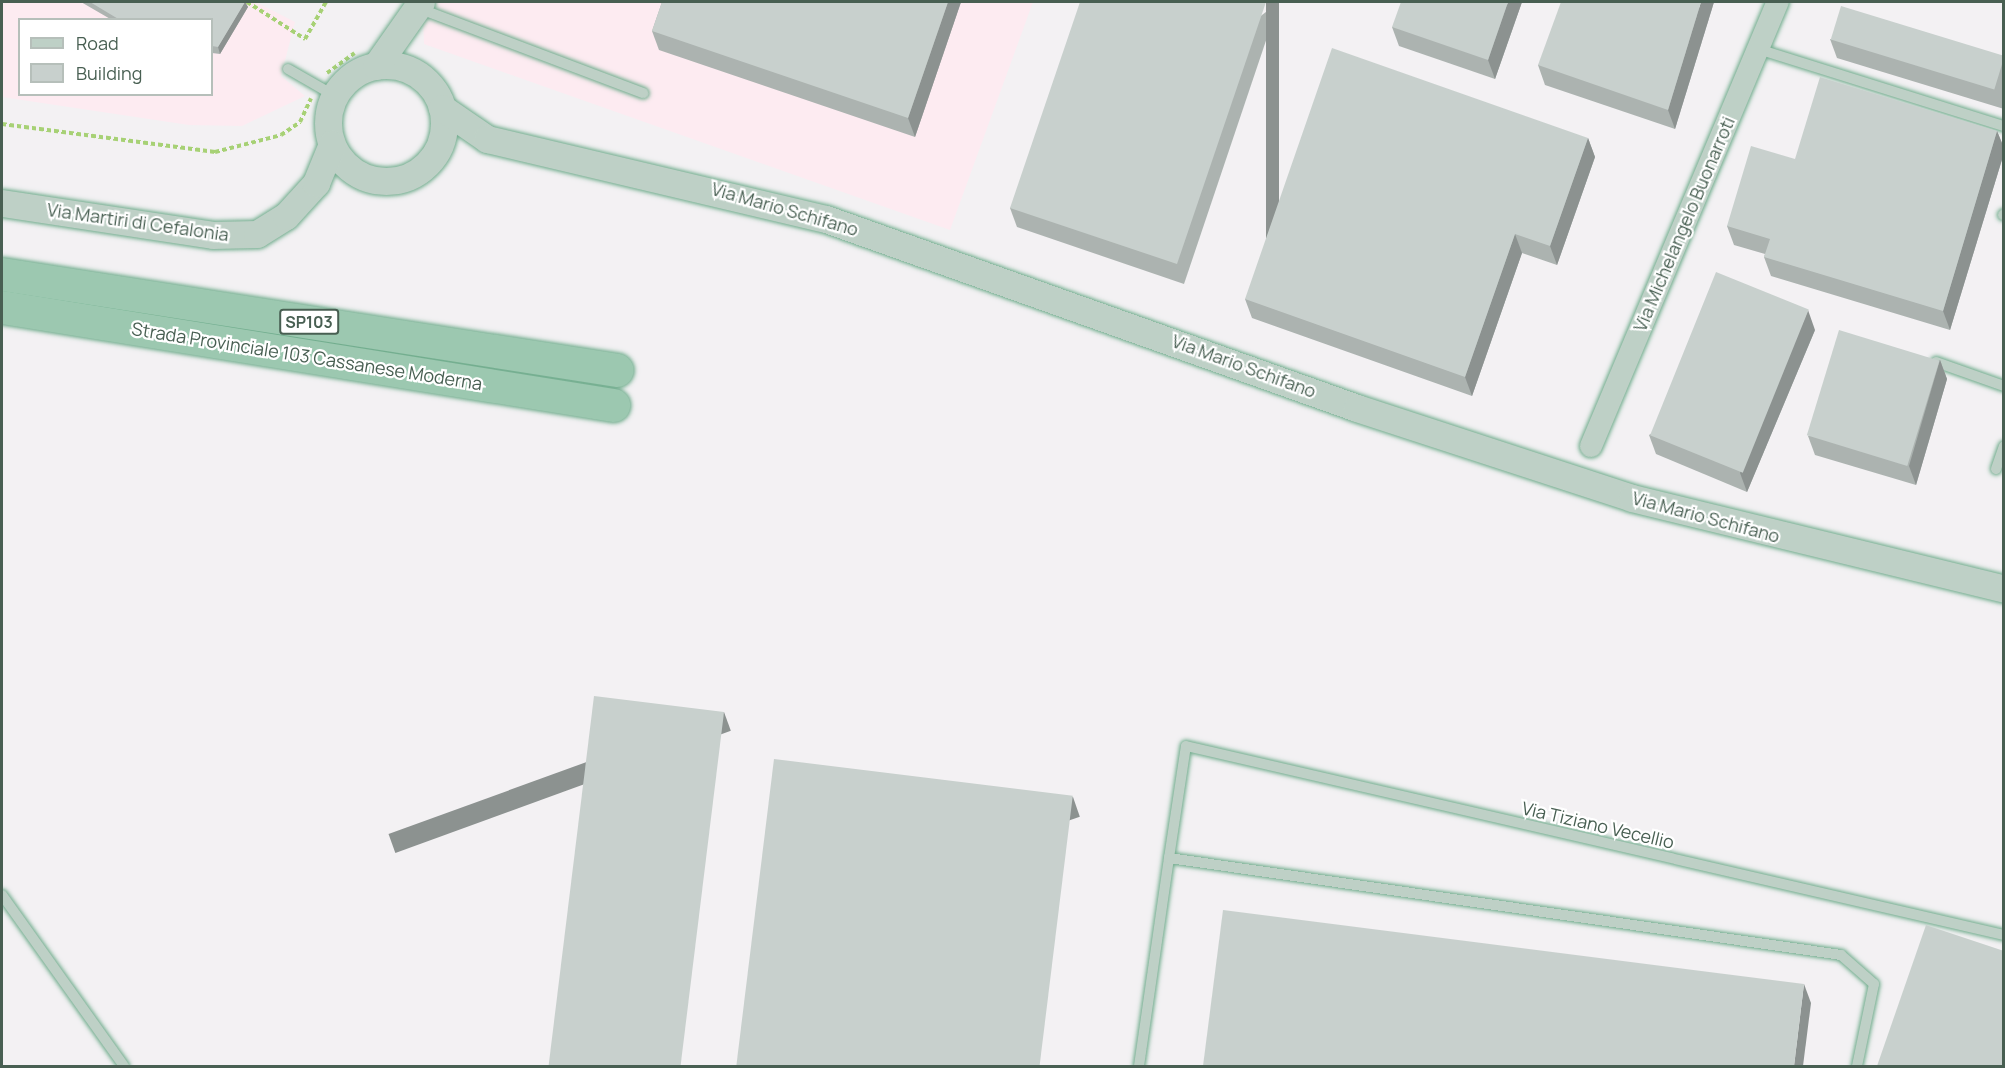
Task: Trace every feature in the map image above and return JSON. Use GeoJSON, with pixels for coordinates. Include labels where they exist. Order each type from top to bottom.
{"type":"FeatureCollection","features":[{"type":"Feature","properties":{"kind":"highway","name":"Strada Provinciale 103 Cassanese Moderna"},"geometry":{"type":"LineString","coordinates":[[2,274],[617,370]]}},
{"type":"Feature","properties":{"kind":"highway","name":"Strada Provinciale 103 Cassanese Moderna"},"geometry":{"type":"LineString","coordinates":[[2,307],[613,405]]}},
{"type":"Feature","properties":{"kind":"street","name":"Via Michelangelo Buonarroti"},"geometry":{"type":"LineString","coordinates":[[1591,446],[1778,2]]}},
{"type":"Feature","properties":{"kind":"street"},"geometry":{"type":"LineString","coordinates":[[418,8],[354,75],[325,90],[332,144],[349,168],[366,177],[402,179],[431,160],[487,139]]}},
{"type":"Feature","properties":{"kind":"street"},"geometry":{"type":"LineString","coordinates":[[418,8],[411,49],[420,76],[442,108],[443,135],[431,160]]}},
{"type":"Feature","properties":{"kind":"street"},"geometry":{"type":"LineString","coordinates":[[371,57],[420,76]]}},
{"type":"Feature","properties":{"kind":"street","name":"Via Mario Schifano"},"geometry":{"type":"LineString","coordinates":[[442,108],[487,139],[826,219],[1357,408],[1632,498],[2004,589]]}},
{"type":"Feature","properties":{"kind":"street","name":"Via Martiri di Cefalonia"},"geometry":{"type":"LineString","coordinates":[[299,202],[316,183],[332,144]]}},
{"type":"Feature","properties":{"kind":"street","name":"Via Martiri di Cefalonia"},"geometry":{"type":"LineString","coordinates":[[2,202],[235,237],[257,234],[299,202],[335,183],[366,177]]}},
{"type":"Feature","properties":{"kind":"lane"},"geometry":{"type":"LineString","coordinates":[[418,8],[642,93]]}},
{"type":"Feature","properties":{"kind":"lane"},"geometry":{"type":"LineString","coordinates":[[1758,49],[2004,126]]}},
{"type":"Feature","properties":{"kind":"lane"},"geometry":{"type":"LineString","coordinates":[[288,69],[325,90]]}},
{"type":"Feature","properties":{"kind":"lane"},"geometry":{"type":"LineString","coordinates":[[1936,362],[2004,386]]}},
{"type":"Feature","properties":{"kind":"lane"},"geometry":{"type":"LineString","coordinates":[[1996,469],[2004,446]]}},
{"type":"Feature","properties":{"kind":"lane","name":"Via Tiziano Vecellio"},"geometry":{"type":"LineString","coordinates":[[1169,858],[1186,746],[2004,935]]}},
{"type":"Feature","properties":{"kind":"lane"},"geometry":{"type":"LineString","coordinates":[[1139,1066],[1169,858],[1841,955],[1874,984],[1857,1066]]}},
{"type":"Feature","properties":{"kind":"lane"},"geometry":{"type":"LineString","coordinates":[[2,895],[124,1066]]}},
{"type":"Feature","properties":{"kind":"path"},"geometry":{"type":"LineString","coordinates":[[247,2],[305,39],[326,2]]}},
{"type":"Feature","properties":{"kind":"path"},"geometry":{"type":"LineString","coordinates":[[2,124],[189,150],[238,149],[281,135],[300,122],[325,90],[371,57]]}},
{"type":"Feature","properties":{"kind":"shaded area"},"geometry":{"type":"Polygon","coordinates":[[[2,2],[256,2],[295,22],[281,76],[305,96],[242,126],[189,125],[2,97],[2,2]]]}},
{"type":"Feature","properties":{"kind":"shaded area"},"geometry":{"type":"Polygon","coordinates":[[[432,2],[1033,2],[950,230],[424,44],[423,19],[432,2]]]}},
{"type":"Feature","properties":{"kind":"building"},"geometry":{"type":"Polygon","coordinates":[[[90,2],[245,2],[218,47],[213,46],[213,18],[117,18],[90,2]]]}},
{"type":"Feature","properties":{"kind":"building"},"geometry":{"type":"Polygon","coordinates":[[[662,2],[948,2],[908,118],[652,31],[662,2]]]}},
{"type":"Feature","properties":{"kind":"building"},"geometry":{"type":"Polygon","coordinates":[[[1080,2],[1266,2],[1177,264],[1010,208],[1080,2]]]}},
{"type":"Feature","properties":{"kind":"building"},"geometry":{"type":"Polygon","coordinates":[[[1401,2],[1508,2],[1488,60],[1392,27],[1401,2]]]}},
{"type":"Feature","properties":{"kind":"building"},"geometry":{"type":"Polygon","coordinates":[[[1561,2],[1701,2],[1668,110],[1538,65],[1561,2]]]}},
{"type":"Feature","properties":{"kind":"building"},"geometry":{"type":"Polygon","coordinates":[[[1841,6],[2004,56],[1994,89],[1831,39],[1841,6]]]}},
{"type":"Feature","properties":{"kind":"building"},"geometry":{"type":"Polygon","coordinates":[[[1332,48],[1588,138],[1550,246],[1515,234],[1465,377],[1245,299],[1332,48]]]}},
{"type":"Feature","properties":{"kind":"building"},"geometry":{"type":"Polygon","coordinates":[[[1820,77],[1997,131],[1943,311],[1764,257],[1770,239],[1727,226],[1751,146],[1795,159],[1820,77]]]}},
{"type":"Feature","properties":{"kind":"building"},"geometry":{"type":"Polygon","coordinates":[[[1716,272],[1809,309],[1743,473],[1650,435],[1716,272]]]}},
{"type":"Feature","properties":{"kind":"building"},"geometry":{"type":"Polygon","coordinates":[[[1839,330],[1939,361],[1907,466],[1807,435],[1839,330]]]}},
{"type":"Feature","properties":{"kind":"building"},"geometry":{"type":"Polygon","coordinates":[[[594,696],[724,712],[681,1066],[549,1066],[594,696]]]}},
{"type":"Feature","properties":{"kind":"building"},"geometry":{"type":"Polygon","coordinates":[[[774,759],[1073,796],[1040,1066],[736,1066],[774,759]]]}},
{"type":"Feature","properties":{"kind":"building"},"geometry":{"type":"Polygon","coordinates":[[[1223,910],[1804,984],[1794,1066],[1203,1066],[1223,910]]]}},
{"type":"Feature","properties":{"kind":"building"},"geometry":{"type":"Polygon","coordinates":[[[1926,925],[2004,951],[2004,1066],[1877,1066],[1926,925]]]}}]}
